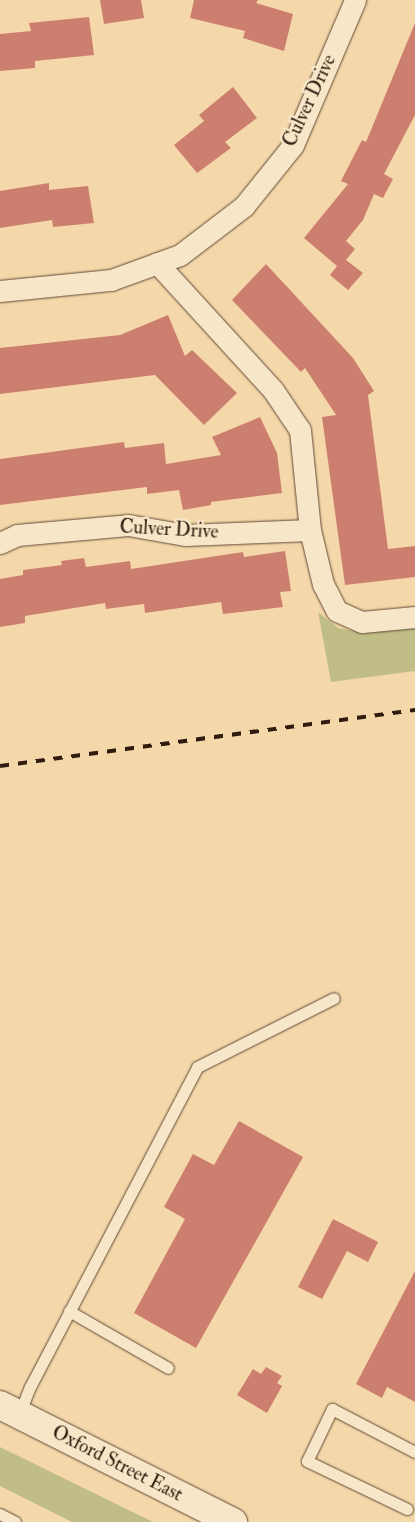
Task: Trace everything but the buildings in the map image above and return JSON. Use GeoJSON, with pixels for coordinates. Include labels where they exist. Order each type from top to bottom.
{"type":"FeatureCollection","features":[{"type":"Feature","properties":{"kind":"main road","name":"Oxford Street East"},"geometry":{"type":"LineString","coordinates":[[9,1410],[233,1522]]}},
{"type":"Feature","properties":{"kind":"street","name":"Culver Drive"},"geometry":{"type":"LineString","coordinates":[[0,291],[111,280],[157,264],[180,255],[244,206],[293,146],[356,0]]}},
{"type":"Feature","properties":{"kind":"street"},"geometry":{"type":"LineString","coordinates":[[157,264],[273,390],[300,430],[310,530],[323,584],[337,612],[362,622],[415,616]]}},
{"type":"Feature","properties":{"kind":"street","name":"Culver Drive"},"geometry":{"type":"LineString","coordinates":[[0,543],[17,534],[128,526],[186,534],[310,530]]}},
{"type":"Feature","properties":{"kind":"lane"},"geometry":{"type":"LineString","coordinates":[[9,1410],[69,1311],[197,1067],[334,998]]}},
{"type":"Feature","properties":{"kind":"lane"},"geometry":{"type":"LineString","coordinates":[[69,1311],[168,1368]]}},
{"type":"Feature","properties":{"kind":"lane"},"geometry":{"type":"LineString","coordinates":[[406,1509],[307,1461],[332,1409],[415,1452]]}},
{"type":"Feature","properties":{"kind":"lane"},"geometry":{"type":"LineString","coordinates":[[0,1514],[15,1522]]}},
{"type":"Feature","properties":{"kind":"shaded area"},"geometry":{"type":"Polygon","coordinates":[[[318,612],[338,628],[363,633],[415,627],[415,671],[331,682],[318,612]]]}},
{"type":"Feature","properties":{"kind":"shaded area"},"geometry":{"type":"Polygon","coordinates":[[[0,1447],[153,1522],[72,1522],[0,1486],[0,1447]]]}},
{"type":"Feature","properties":{"kind":"railway"},"geometry":{"type":"LineString","coordinates":[[0,766],[415,710]]}}]}
